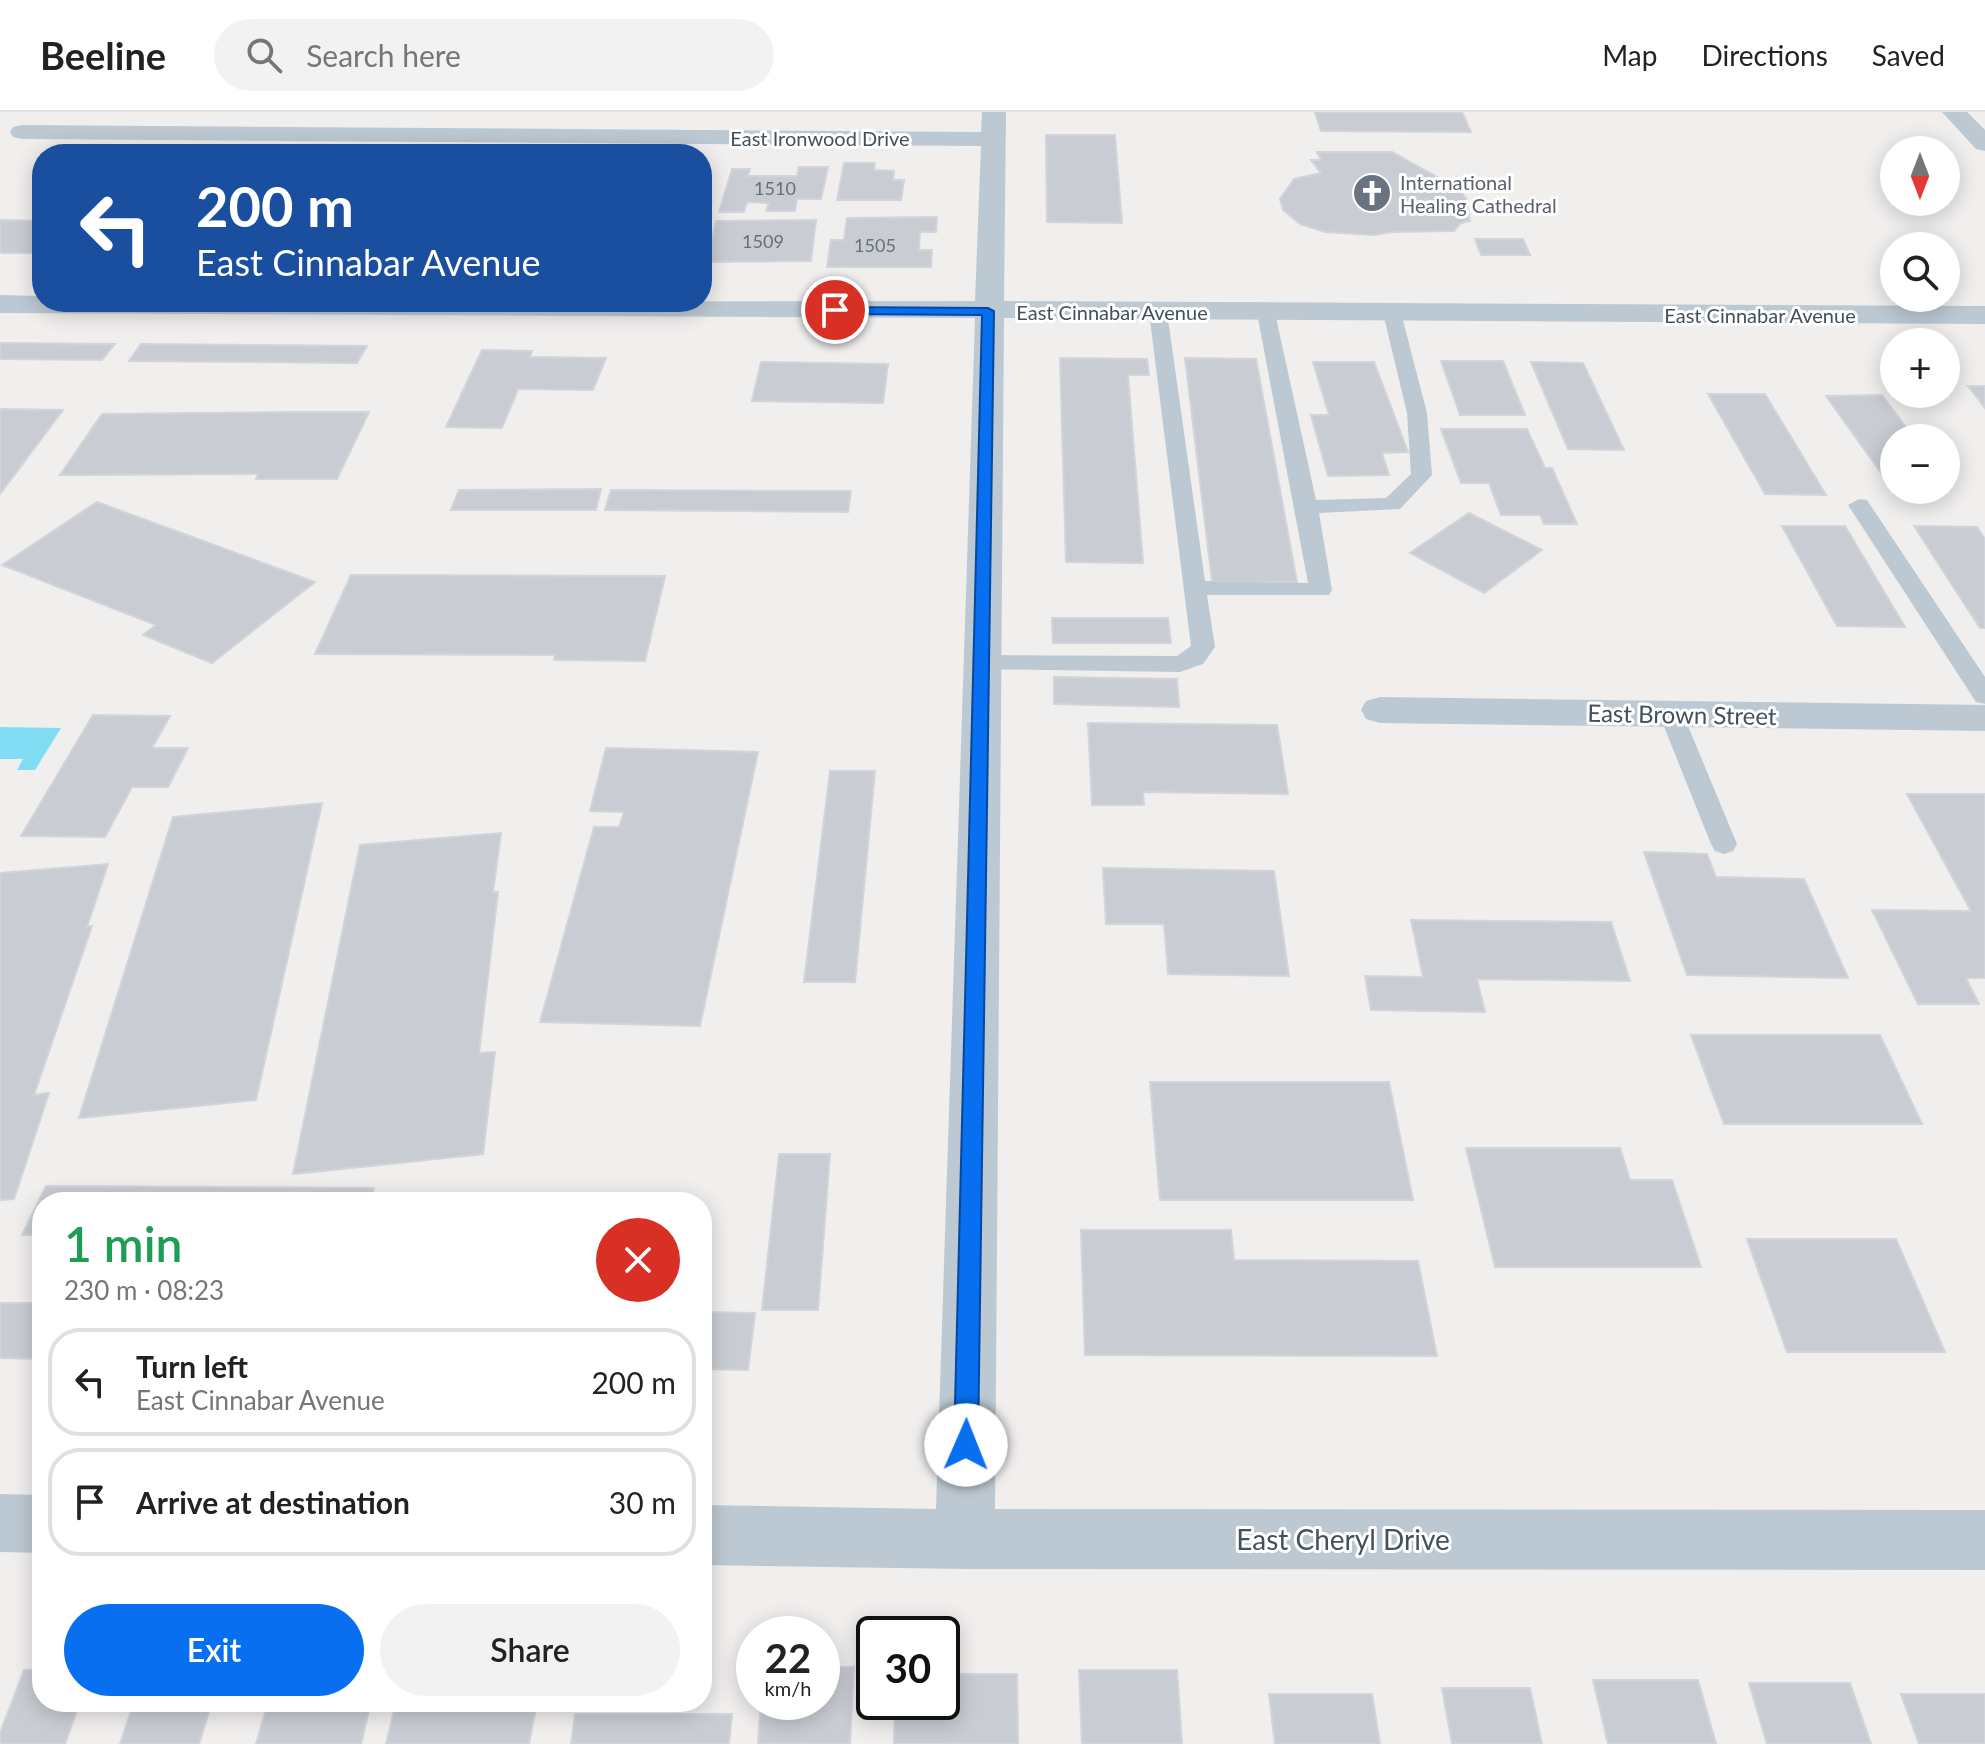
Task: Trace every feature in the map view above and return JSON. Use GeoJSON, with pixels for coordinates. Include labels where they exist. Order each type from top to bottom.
{"type":"FeatureCollection","features":[{"type":"Feature","properties":{"kind":"street"},"geometry":{"type":"LineString","coordinates":[[0,153],[43,112]]}},
{"type":"Feature","properties":{"kind":"street"},"geometry":{"type":"LineString","coordinates":[[965,1539],[994,112]]}},
{"type":"Feature","properties":{"kind":"street"},"geometry":{"type":"LineString","coordinates":[[1954,112],[1985,144]]}},
{"type":"Feature","properties":{"kind":"street","name":"East Ironwood Drive"},"geometry":{"type":"LineString","coordinates":[[22,132],[994,139]]}},
{"type":"Feature","properties":{"kind":"street","name":"East Cinnabar Avenue"},"geometry":{"type":"LineString","coordinates":[[0,304],[32,304]]}},
{"type":"Feature","properties":{"kind":"street","name":"East Cinnabar Avenue"},"geometry":{"type":"LineString","coordinates":[[712,309],[1985,315]]}},
{"type":"Feature","properties":{"kind":"street","name":"East Brown Street"},"geometry":{"type":"LineString","coordinates":[[1380,710],[1985,718]]}},
{"type":"Feature","properties":{"kind":"street"},"geometry":{"type":"LineString","coordinates":[[0,1523],[32,1524]]}},
{"type":"Feature","properties":{"kind":"street","name":"East Cheryl Drive"},"geometry":{"type":"LineString","coordinates":[[712,1535],[965,1539],[1985,1540]]}},
{"type":"Feature","properties":{"kind":"lane"},"geometry":{"type":"LineString","coordinates":[[982,663],[1180,664],[1195,658],[1203,647],[1158,312]]}},
{"type":"Feature","properties":{"kind":"lane"},"geometry":{"type":"LineString","coordinates":[[1194,588],[1321,590],[1307,507],[1266,313]]}},
{"type":"Feature","properties":{"kind":"lane"},"geometry":{"type":"LineString","coordinates":[[1307,507],[1392,504],[1422,475],[1417,413],[1392,313]]}},
{"type":"Feature","properties":{"kind":"lane"},"geometry":{"type":"LineString","coordinates":[[1859,505],[1985,696]]}},
{"type":"Feature","properties":{"kind":"lane"},"geometry":{"type":"LineString","coordinates":[[1671,714],[1724,844]]}},
{"type":"Feature","properties":{"kind":"water"},"geometry":{"type":"Polygon","coordinates":[[[0,727],[61,728],[35,770],[17,770],[23,759],[0,759],[0,727]]]}},
{"type":"Feature","properties":{"kind":"building"},"geometry":{"type":"Polygon","coordinates":[[[1315,112],[1462,112],[1471,132],[1321,131],[1315,112]]]}},
{"type":"Feature","properties":{"kind":"building"},"geometry":{"type":"Polygon","coordinates":[[[1046,135],[1115,135],[1122,223],[1047,222],[1046,135]]]}},
{"type":"Feature","properties":{"kind":"building","name":"International Healing Cathedral"},"geometry":{"type":"Polygon","coordinates":[[[1317,152],[1392,152],[1457,188],[1466,198],[1470,221],[1461,223],[1454,231],[1374,235],[1325,232],[1300,224],[1283,210],[1280,199],[1294,179],[1321,173],[1311,160],[1321,160],[1317,152]]]}},
{"type":"Feature","properties":{"kind":"building"},"geometry":{"type":"Polygon","coordinates":[[[844,163],[875,163],[874,170],[894,171],[893,180],[904,180],[901,200],[837,200],[844,163]]]}},
{"type":"Feature","properties":{"kind":"building"},"geometry":{"type":"Polygon","coordinates":[[[799,167],[828,167],[821,199],[797,199],[795,211],[766,211],[769,203],[747,202],[744,212],[719,212],[732,169],[750,169],[748,176],[797,176],[799,167]]]}},
{"type":"Feature","properties":{"kind":"building"},"geometry":{"type":"Polygon","coordinates":[[[937,217],[936,232],[920,232],[919,250],[932,250],[931,267],[827,267],[831,240],[844,240],[847,218],[937,217]]]}},
{"type":"Feature","properties":{"kind":"building"},"geometry":{"type":"Polygon","coordinates":[[[0,220],[32,221],[32,253],[0,253],[0,220]]]}},
{"type":"Feature","properties":{"kind":"building"},"geometry":{"type":"Polygon","coordinates":[[[816,220],[811,261],[712,262],[716,221],[816,220]]]}},
{"type":"Feature","properties":{"kind":"building"},"geometry":{"type":"Polygon","coordinates":[[[1475,239],[1523,239],[1530,255],[1481,255],[1475,239]]]}},
{"type":"Feature","properties":{"kind":"building"},"geometry":{"type":"Polygon","coordinates":[[[0,343],[115,344],[102,360],[0,359],[0,343]]]}},
{"type":"Feature","properties":{"kind":"building"},"geometry":{"type":"Polygon","coordinates":[[[141,344],[367,346],[357,363],[129,361],[141,344]]]}},
{"type":"Feature","properties":{"kind":"building"},"geometry":{"type":"Polygon","coordinates":[[[482,350],[532,351],[530,357],[606,358],[593,390],[518,389],[502,428],[446,427],[482,350]]]}},
{"type":"Feature","properties":{"kind":"building"},"geometry":{"type":"Polygon","coordinates":[[[1060,358],[1147,359],[1149,375],[1128,375],[1143,563],[1066,562],[1060,358]]]}},
{"type":"Feature","properties":{"kind":"building"},"geometry":{"type":"Polygon","coordinates":[[[1185,358],[1256,359],[1297,582],[1212,581],[1185,358]]]}},
{"type":"Feature","properties":{"kind":"building"},"geometry":{"type":"Polygon","coordinates":[[[1441,361],[1503,361],[1525,415],[1460,415],[1441,361]]]}},
{"type":"Feature","properties":{"kind":"building"},"geometry":{"type":"Polygon","coordinates":[[[761,362],[888,364],[883,403],[752,401],[761,362]]]}},
{"type":"Feature","properties":{"kind":"building"},"geometry":{"type":"Polygon","coordinates":[[[1313,362],[1374,362],[1408,452],[1382,453],[1389,475],[1328,476],[1311,415],[1329,415],[1313,362]]]}},
{"type":"Feature","properties":{"kind":"building"},"geometry":{"type":"Polygon","coordinates":[[[1531,362],[1583,363],[1624,450],[1568,449],[1531,362]]]}},
{"type":"Feature","properties":{"kind":"building"},"geometry":{"type":"Polygon","coordinates":[[[1968,386],[1985,386],[1985,408],[1968,386]]]}},
{"type":"Feature","properties":{"kind":"building"},"geometry":{"type":"Polygon","coordinates":[[[1708,394],[1765,394],[1826,495],[1765,494],[1708,394]]]}},
{"type":"Feature","properties":{"kind":"building"},"geometry":{"type":"Polygon","coordinates":[[[1880,395],[1880,408],[1892,408],[1904,424],[1880,424],[1880,471],[1826,396],[1880,395]]]}},
{"type":"Feature","properties":{"kind":"building"},"geometry":{"type":"Polygon","coordinates":[[[0,409],[63,410],[0,494],[0,409]]]}},
{"type":"Feature","properties":{"kind":"building"},"geometry":{"type":"Polygon","coordinates":[[[369,412],[337,479],[256,479],[258,474],[60,475],[102,414],[369,412]]]}},
{"type":"Feature","properties":{"kind":"building"},"geometry":{"type":"Polygon","coordinates":[[[1441,429],[1527,429],[1545,468],[1552,468],[1577,524],[1544,524],[1540,515],[1501,515],[1489,483],[1461,483],[1441,429]]]}},
{"type":"Feature","properties":{"kind":"building"},"geometry":{"type":"Polygon","coordinates":[[[601,489],[596,510],[451,510],[459,490],[601,489]]]}},
{"type":"Feature","properties":{"kind":"building"},"geometry":{"type":"Polygon","coordinates":[[[611,490],[851,491],[848,512],[605,510],[611,490]]]}},
{"type":"Feature","properties":{"kind":"building"},"geometry":{"type":"Polygon","coordinates":[[[97,502],[315,582],[212,663],[143,635],[156,625],[2,565],[97,502]]]}},
{"type":"Feature","properties":{"kind":"building"},"geometry":{"type":"Polygon","coordinates":[[[1469,513],[1542,550],[1484,593],[1410,553],[1469,513]]]}},
{"type":"Feature","properties":{"kind":"building"},"geometry":{"type":"Polygon","coordinates":[[[1782,526],[1845,526],[1905,627],[1837,626],[1782,526]]]}},
{"type":"Feature","properties":{"kind":"building"},"geometry":{"type":"Polygon","coordinates":[[[1914,526],[1977,527],[1985,539],[1985,628],[1980,628],[1914,526]]]}},
{"type":"Feature","properties":{"kind":"building"},"geometry":{"type":"Polygon","coordinates":[[[351,575],[665,576],[645,661],[554,660],[555,655],[315,654],[351,575]]]}},
{"type":"Feature","properties":{"kind":"building"},"geometry":{"type":"Polygon","coordinates":[[[1052,618],[1168,618],[1171,643],[1053,643],[1052,618]]]}},
{"type":"Feature","properties":{"kind":"building"},"geometry":{"type":"Polygon","coordinates":[[[1054,677],[1177,679],[1179,707],[1054,704],[1054,677]]]}},
{"type":"Feature","properties":{"kind":"building"},"geometry":{"type":"Polygon","coordinates":[[[93,715],[170,716],[152,748],[188,748],[168,787],[132,787],[105,837],[21,836],[93,715]]]}},
{"type":"Feature","properties":{"kind":"building"},"geometry":{"type":"Polygon","coordinates":[[[1088,723],[1277,725],[1288,794],[1143,792],[1144,805],[1092,805],[1088,723]]]}},
{"type":"Feature","properties":{"kind":"building"},"geometry":{"type":"Polygon","coordinates":[[[606,748],[758,752],[700,1026],[540,1022],[594,827],[619,827],[624,812],[590,811],[606,748]]]}},
{"type":"Feature","properties":{"kind":"building"},"geometry":{"type":"Polygon","coordinates":[[[830,771],[875,771],[855,982],[804,982],[830,771]]]}},
{"type":"Feature","properties":{"kind":"building"},"geometry":{"type":"Polygon","coordinates":[[[1907,794],[1985,794],[1985,978],[1966,978],[1979,1004],[1918,1004],[1872,910],[1971,911],[1907,794]]]}},
{"type":"Feature","properties":{"kind":"building"},"geometry":{"type":"Polygon","coordinates":[[[322,803],[256,1100],[79,1118],[173,817],[322,803]]]}},
{"type":"Feature","properties":{"kind":"building"},"geometry":{"type":"Polygon","coordinates":[[[501,833],[493,892],[498,892],[479,1053],[495,1052],[483,1154],[293,1174],[360,845],[501,833]]]}},
{"type":"Feature","properties":{"kind":"building"},"geometry":{"type":"Polygon","coordinates":[[[1644,852],[1707,854],[1716,877],[1804,879],[1848,978],[1687,975],[1644,852]]]}},
{"type":"Feature","properties":{"kind":"building"},"geometry":{"type":"Polygon","coordinates":[[[108,864],[87,927],[92,926],[34,1095],[49,1093],[14,1199],[0,1200],[0,873],[108,864]]]}},
{"type":"Feature","properties":{"kind":"building"},"geometry":{"type":"Polygon","coordinates":[[[1103,868],[1274,871],[1289,976],[1168,974],[1164,924],[1106,924],[1103,868]]]}},
{"type":"Feature","properties":{"kind":"building"},"geometry":{"type":"Polygon","coordinates":[[[1411,920],[1611,922],[1630,981],[1477,979],[1485,1012],[1371,1010],[1365,976],[1423,977],[1411,920]]]}},
{"type":"Feature","properties":{"kind":"building"},"geometry":{"type":"Polygon","coordinates":[[[1691,1035],[1880,1035],[1922,1124],[1724,1124],[1691,1035]]]}},
{"type":"Feature","properties":{"kind":"building"},"geometry":{"type":"Polygon","coordinates":[[[1150,1082],[1389,1082],[1413,1200],[1160,1200],[1150,1082]]]}},
{"type":"Feature","properties":{"kind":"building"},"geometry":{"type":"Polygon","coordinates":[[[1466,1148],[1620,1148],[1630,1180],[1672,1180],[1701,1267],[1495,1267],[1466,1148]]]}},
{"type":"Feature","properties":{"kind":"building"},"geometry":{"type":"Polygon","coordinates":[[[779,1154],[830,1154],[818,1310],[762,1310],[779,1154]]]}},
{"type":"Feature","properties":{"kind":"building"},"geometry":{"type":"Polygon","coordinates":[[[46,1186],[374,1188],[373,1192],[43,1192],[46,1186]]]}},
{"type":"Feature","properties":{"kind":"building"},"geometry":{"type":"Polygon","coordinates":[[[32,1215],[32,1235],[22,1235],[32,1215]]]}},
{"type":"Feature","properties":{"kind":"building"},"geometry":{"type":"Polygon","coordinates":[[[1081,1230],[1231,1230],[1234,1260],[1418,1261],[1437,1356],[1085,1355],[1081,1230]]]}},
{"type":"Feature","properties":{"kind":"building"},"geometry":{"type":"Polygon","coordinates":[[[1747,1239],[1896,1239],[1945,1352],[1787,1352],[1747,1239]]]}},
{"type":"Feature","properties":{"kind":"building"},"geometry":{"type":"Polygon","coordinates":[[[0,1303],[32,1303],[32,1359],[0,1358],[0,1303]]]}},
{"type":"Feature","properties":{"kind":"building"},"geometry":{"type":"Polygon","coordinates":[[[712,1312],[755,1313],[748,1370],[712,1369],[712,1312]]]}},
{"type":"Feature","properties":{"kind":"building"},"geometry":{"type":"Polygon","coordinates":[[[840,1667],[854,1667],[850,1744],[758,1744],[760,1720],[840,1720],[840,1667]]]}},
{"type":"Feature","properties":{"kind":"building"},"geometry":{"type":"Polygon","coordinates":[[[24,1670],[32,1670],[32,1712],[76,1712],[65,1744],[0,1744],[0,1733],[24,1670]]]}},
{"type":"Feature","properties":{"kind":"building"},"geometry":{"type":"Polygon","coordinates":[[[1079,1670],[1177,1670],[1182,1744],[1082,1744],[1079,1670]]]}},
{"type":"Feature","properties":{"kind":"building"},"geometry":{"type":"Polygon","coordinates":[[[960,1674],[1017,1674],[1018,1744],[894,1744],[895,1720],[960,1720],[960,1674]]]}},
{"type":"Feature","properties":{"kind":"building"},"geometry":{"type":"Polygon","coordinates":[[[1593,1680],[1698,1680],[1716,1744],[1608,1744],[1593,1680]]]}},
{"type":"Feature","properties":{"kind":"building"},"geometry":{"type":"Polygon","coordinates":[[[1749,1683],[1850,1683],[1871,1744],[1767,1744],[1749,1683]]]}},
{"type":"Feature","properties":{"kind":"building"},"geometry":{"type":"Polygon","coordinates":[[[1442,1688],[1530,1688],[1542,1744],[1452,1744],[1442,1688]]]}},
{"type":"Feature","properties":{"kind":"building"},"geometry":{"type":"Polygon","coordinates":[[[1269,1694],[1372,1694],[1380,1744],[1275,1744],[1269,1694]]]}},
{"type":"Feature","properties":{"kind":"building"},"geometry":{"type":"Polygon","coordinates":[[[1901,1694],[1985,1694],[1985,1744],[1919,1744],[1901,1694]]]}},
{"type":"Feature","properties":{"kind":"building"},"geometry":{"type":"Polygon","coordinates":[[[131,1712],[209,1712],[199,1744],[120,1744],[131,1712]]]}},
{"type":"Feature","properties":{"kind":"building"},"geometry":{"type":"Polygon","coordinates":[[[265,1712],[369,1712],[361,1744],[256,1744],[265,1712]]]}},
{"type":"Feature","properties":{"kind":"building"},"geometry":{"type":"Polygon","coordinates":[[[394,1712],[535,1712],[529,1744],[386,1744],[394,1712]]]}},
{"type":"Feature","properties":{"kind":"building"},"geometry":{"type":"Polygon","coordinates":[[[575,1714],[732,1714],[729,1744],[571,1744],[575,1714]]]}},
{"type":"Feature","properties":{"kind":"place","name":"International Healing Cathedral"},"geometry":{"type":"Point","coordinates":[1372,193]}},
{"type":"Feature","properties":{"kind":"route"},"geometry":{"type":"LineString","coordinates":[[835,310],[988,311],[966,1445]]}}]}
